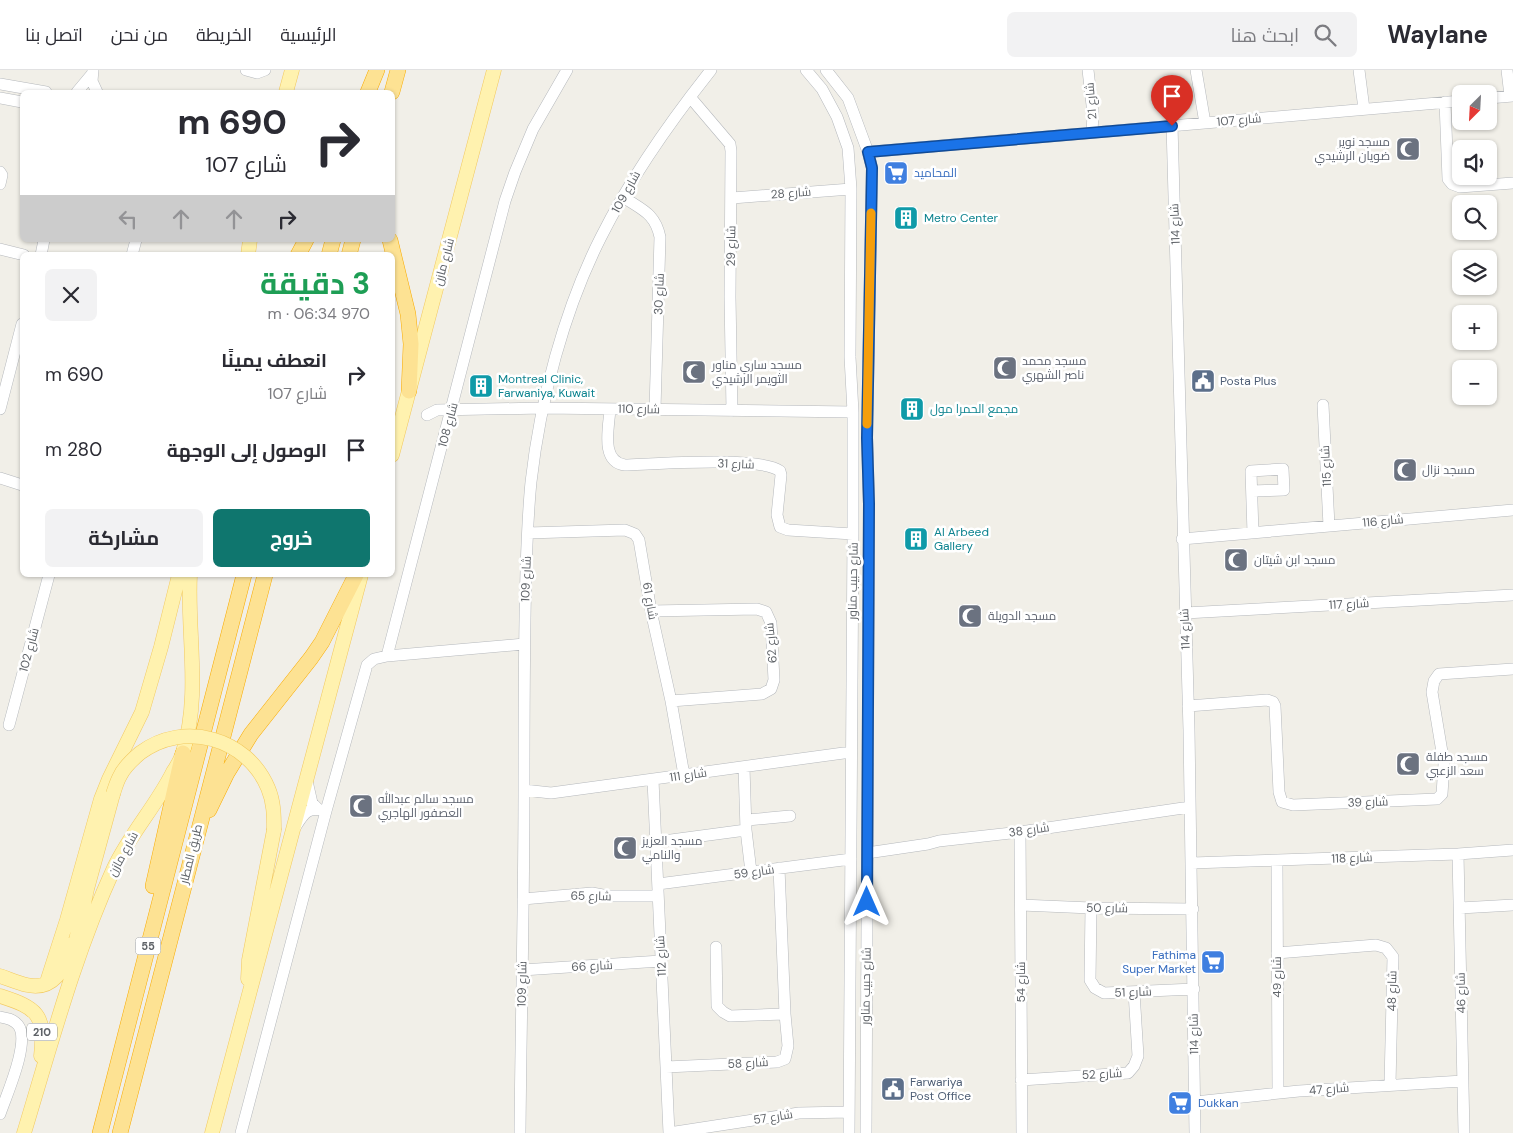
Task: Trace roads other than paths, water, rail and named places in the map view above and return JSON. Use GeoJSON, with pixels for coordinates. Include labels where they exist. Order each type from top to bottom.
{"type":"FeatureCollection","features":[{"type":"Feature","properties":{"kind":"highway"},"geometry":{"type":"LineString","coordinates":[[371,90],[377,70]]}},
{"type":"Feature","properties":{"kind":"highway"},"geometry":{"type":"LineString","coordinates":[[393,90],[398,70]]}},
{"type":"Feature","properties":{"kind":"highway"},"geometry":{"type":"LineString","coordinates":[[395,261],[408,314],[411,344],[409,391]]}},
{"type":"Feature","properties":{"kind":"highway","name":"طريق المطار"},"geometry":{"type":"LineString","coordinates":[[100,1133],[243,577]]}},
{"type":"Feature","properties":{"kind":"highway","name":"طريق المطار"},"geometry":{"type":"LineString","coordinates":[[120,1133],[263,577]]}},
{"type":"Feature","properties":{"kind":"highway"},"geometry":{"type":"LineString","coordinates":[[194,841],[227,773],[251,734],[322,642],[355,577]]}},
{"type":"Feature","properties":{"kind":"highway"},"geometry":{"type":"LineString","coordinates":[[134,1003],[133,976],[183,753]]}},
{"type":"Feature","properties":{"kind":"main road"},"geometry":{"type":"LineString","coordinates":[[287,90],[292,70]]}},
{"type":"Feature","properties":{"kind":"main road","name":"شارع مازن"},"geometry":{"type":"LineString","coordinates":[[395,444],[494,70]]}},
{"type":"Feature","properties":{"kind":"main road"},"geometry":{"type":"LineString","coordinates":[[47,982],[67,920],[101,799],[142,712],[178,577]]}},
{"type":"Feature","properties":{"kind":"main road","name":"شارع مازن"},"geometry":{"type":"LineString","coordinates":[[24,1133],[60,1013],[100,898],[118,860],[166,786],[183,753],[192,698],[190,577]]}},
{"type":"Feature","properties":{"kind":"main road"},"geometry":{"type":"LineString","coordinates":[[212,1130],[248,1002],[360,577]]}},
{"type":"Feature","properties":{"kind":"main road"},"geometry":{"type":"LineString","coordinates":[[0,976],[34,985],[47,982],[58,976],[67,962],[113,794],[120,775],[133,759],[149,747],[168,739],[188,736],[209,738],[234,748],[246,756],[259,771],[269,790],[274,809],[274,830],[249,960],[248,1002]]}},
{"type":"Feature","properties":{"kind":"main road"},"geometry":{"type":"LineString","coordinates":[[60,1013],[87,889]]}},
{"type":"Feature","properties":{"kind":"main road","name":"210"},"geometry":{"type":"LineString","coordinates":[[0,996],[30,1007],[38,1016],[43,1040],[37,1091]]}},
{"type":"Feature","properties":{"kind":"street"},"geometry":{"type":"LineString","coordinates":[[246,70],[257,73],[265,70]]}},
{"type":"Feature","properties":{"kind":"street","name":"شارع 108"},"geometry":{"type":"LineString","coordinates":[[388,656],[505,201],[533,129],[567,70]]}},
{"type":"Feature","properties":{"kind":"street","name":"شارع 109"},"geometry":{"type":"LineString","coordinates":[[520,1133],[524,644],[531,482],[543,408],[554,363],[582,278],[601,237],[655,143],[711,70]]}},
{"type":"Feature","properties":{"kind":"street","name":"شارع حبيب مناور"},"geometry":{"type":"LineString","coordinates":[[806,70],[822,89],[837,117],[848,148],[851,189],[850,357],[853,412],[854,534],[849,1133]]}},
{"type":"Feature","properties":{"kind":"street","name":"شارع حبيب مناور"},"geometry":{"type":"LineString","coordinates":[[826,70],[848,98],[872,168],[868,455],[866,1133]]}},
{"type":"Feature","properties":{"kind":"street","name":"شارع 21"},"geometry":{"type":"LineString","coordinates":[[1088,70],[1093,114],[1092,132]]}},
{"type":"Feature","properties":{"kind":"street"},"geometry":{"type":"LineString","coordinates":[[1196,70],[1205,123]]}},
{"type":"Feature","properties":{"kind":"street"},"geometry":{"type":"LineString","coordinates":[[1359,70],[1364,109]]}},
{"type":"Feature","properties":{"kind":"street"},"geometry":{"type":"LineString","coordinates":[[1498,97],[1512,96],[1507,70]]}},
{"type":"Feature","properties":{"kind":"street"},"geometry":{"type":"LineString","coordinates":[[78,90],[92,72]]}},
{"type":"Feature","properties":{"kind":"street"},"geometry":{"type":"LineString","coordinates":[[92,72],[93,85],[96,90]]}},
{"type":"Feature","properties":{"kind":"street"},"geometry":{"type":"LineString","coordinates":[[0,84],[34,90]]}},
{"type":"Feature","properties":{"kind":"street","name":"شارع 29"},"geometry":{"type":"LineString","coordinates":[[690,97],[730,144],[732,198],[730,303],[732,410]]}},
{"type":"Feature","properties":{"kind":"street"},"geometry":{"type":"LineString","coordinates":[[0,98],[20,102]]}},
{"type":"Feature","properties":{"kind":"street"},"geometry":{"type":"LineString","coordinates":[[1445,102],[1448,179],[1452,184],[1460,187],[1513,183]]}},
{"type":"Feature","properties":{"kind":"street","name":"شارع 107"},"geometry":{"type":"LineString","coordinates":[[868,152],[1452,102]]}},
{"type":"Feature","properties":{"kind":"street","name":"شارع 114"},"geometry":{"type":"LineString","coordinates":[[1172,126],[1192,863],[1195,1133]]}},
{"type":"Feature","properties":{"kind":"street"},"geometry":{"type":"LineString","coordinates":[[0,172],[2,175],[0,184]]}},
{"type":"Feature","properties":{"kind":"street","name":"شارع 28"},"geometry":{"type":"LineString","coordinates":[[732,198],[851,189]]}},
{"type":"Feature","properties":{"kind":"street","name":"شارع 30"},"geometry":{"type":"LineString","coordinates":[[623,197],[649,215],[657,224],[660,237],[655,409]]}},
{"type":"Feature","properties":{"kind":"street"},"geometry":{"type":"LineString","coordinates":[[851,227],[860,232],[870,227]]}},
{"type":"Feature","properties":{"kind":"street"},"geometry":{"type":"LineString","coordinates":[[851,250],[858,244],[864,243],[870,248]]}},
{"type":"Feature","properties":{"kind":"street"},"geometry":{"type":"LineString","coordinates":[[0,250],[20,254]]}},
{"type":"Feature","properties":{"kind":"street"},"geometry":{"type":"LineString","coordinates":[[0,409],[20,332]]}},
{"type":"Feature","properties":{"kind":"street","name":"شارع 115"},"geometry":{"type":"LineString","coordinates":[[1323,406],[1329,526]]}},
{"type":"Feature","properties":{"kind":"street","name":"شارع 110"},"geometry":{"type":"LineString","coordinates":[[427,415],[437,410],[543,408],[853,412]]}},
{"type":"Feature","properties":{"kind":"street","name":"شارع 31"},"geometry":{"type":"LineString","coordinates":[[610,409],[608,451],[615,462],[625,464],[738,462],[772,466],[780,471],[781,475],[777,515],[780,527],[788,530],[854,534]]}},
{"type":"Feature","properties":{"kind":"street"},"geometry":{"type":"LineString","coordinates":[[853,453],[854,458],[859,459],[864,459],[868,455]]}},
{"type":"Feature","properties":{"kind":"street"},"geometry":{"type":"LineString","coordinates":[[0,478],[20,484]]}},
{"type":"Feature","properties":{"kind":"street"},"geometry":{"type":"LineString","coordinates":[[1252,491],[1253,533]]}},
{"type":"Feature","properties":{"kind":"street","name":"شارع 116"},"geometry":{"type":"LineString","coordinates":[[1182,539],[1513,510]]}},
{"type":"Feature","properties":{"kind":"street","name":"شارع 61"},"geometry":{"type":"LineString","coordinates":[[528,533],[625,530],[635,534],[639,540],[651,611],[671,702],[684,775]]}},
{"type":"Feature","properties":{"kind":"street","name":"شارع 102"},"geometry":{"type":"LineString","coordinates":[[9,724],[48,577]]}},
{"type":"Feature","properties":{"kind":"street","name":"شارع 117"},"geometry":{"type":"LineString","coordinates":[[1185,613],[1513,595]]}},
{"type":"Feature","properties":{"kind":"street","name":"شارع 62"},"geometry":{"type":"LineString","coordinates":[[651,611],[757,609],[766,612],[771,623],[774,680],[771,689],[762,694],[671,702]]}},
{"type":"Feature","properties":{"kind":"street"},"geometry":{"type":"LineString","coordinates":[[853,649],[859,641],[864,641],[868,644]]}},
{"type":"Feature","properties":{"kind":"street"},"geometry":{"type":"LineString","coordinates":[[241,1133],[322,810],[365,669],[370,661],[388,656],[524,644]]}},
{"type":"Feature","properties":{"kind":"street","name":"شارع 39"},"geometry":{"type":"LineString","coordinates":[[1188,706],[1267,700],[1273,702],[1275,706],[1279,792],[1282,802],[1293,805],[1437,799],[1442,794],[1444,764],[1432,692],[1434,681],[1439,674],[1513,669]]}},
{"type":"Feature","properties":{"kind":"street","name":"شارع 111"},"geometry":{"type":"LineString","coordinates":[[524,790],[551,793],[851,752]]}},
{"type":"Feature","properties":{"kind":"street"},"geometry":{"type":"LineString","coordinates":[[744,768],[751,872]]}},
{"type":"Feature","properties":{"kind":"street","name":"شارع 112"},"geometry":{"type":"LineString","coordinates":[[653,780],[669,1133]]}},
{"type":"Feature","properties":{"kind":"street"},"geometry":{"type":"LineString","coordinates":[[307,781],[312,803],[322,810]]}},
{"type":"Feature","properties":{"kind":"street","name":"شارع 38"},"geometry":{"type":"LineString","coordinates":[[867,852],[1190,807]]}},
{"type":"Feature","properties":{"kind":"street"},"geometry":{"type":"LineString","coordinates":[[294,829],[306,813],[313,809],[322,810]]}},
{"type":"Feature","properties":{"kind":"street"},"geometry":{"type":"LineString","coordinates":[[656,842],[790,816]]}},
{"type":"Feature","properties":{"kind":"street","name":"شارع 54"},"geometry":{"type":"LineString","coordinates":[[1020,832],[1022,1133]]}},
{"type":"Feature","properties":{"kind":"street","name":"شارع 118"},"geometry":{"type":"LineString","coordinates":[[1192,863],[1458,854],[1513,850]]}},
{"type":"Feature","properties":{"kind":"street","name":"شارع 46"},"geometry":{"type":"LineString","coordinates":[[1458,854],[1464,1133]]}},
{"type":"Feature","properties":{"kind":"street","name":"شارع 59"},"geometry":{"type":"LineString","coordinates":[[658,890],[751,872],[851,859]]}},
{"type":"Feature","properties":{"kind":"street","name":"شارع 49"},"geometry":{"type":"LineString","coordinates":[[1277,861],[1278,1093]]}},
{"type":"Feature","properties":{"kind":"street","name":"شارع 58"},"geometry":{"type":"LineString","coordinates":[[666,1067],[777,1062],[784,1059],[788,1046],[785,1014],[780,868]]}},
{"type":"Feature","properties":{"kind":"street","name":"شارع 65"},"geometry":{"type":"LineString","coordinates":[[523,899],[592,893],[608,896],[658,890]]}},
{"type":"Feature","properties":{"kind":"street","name":"شارع 50"},"geometry":{"type":"LineString","coordinates":[[1021,905],[1193,909]]}},
{"type":"Feature","properties":{"kind":"street"},"geometry":{"type":"LineString","coordinates":[[1460,908],[1513,905]]}},
{"type":"Feature","properties":{"kind":"street","name":"شارع 51"},"geometry":{"type":"LineString","coordinates":[[1091,908],[1090,980],[1095,988],[1104,993],[1194,989]]}},
{"type":"Feature","properties":{"kind":"street"},"geometry":{"type":"LineString","coordinates":[[851,942],[857,934],[863,938],[867,945]]}},
{"type":"Feature","properties":{"kind":"street","name":"شارع 48"},"geometry":{"type":"LineString","coordinates":[[1277,953],[1376,945],[1386,948],[1393,957],[1390,1084]]}},
{"type":"Feature","properties":{"kind":"street"},"geometry":{"type":"LineString","coordinates":[[716,947],[717,1006],[723,1012],[730,1016],[785,1014]]}},
{"type":"Feature","properties":{"kind":"street","name":"شارع 66"},"geometry":{"type":"LineString","coordinates":[[522,970],[661,962]]}},
{"type":"Feature","properties":{"kind":"street","name":"شارع 52"},"geometry":{"type":"LineString","coordinates":[[1022,1080],[1128,1073],[1134,1066],[1138,1056],[1134,992]]}},
{"type":"Feature","properties":{"kind":"street"},"geometry":{"type":"LineString","coordinates":[[0,1016],[12,1020],[18,1025],[22,1034],[21,1046],[0,1114]]}},
{"type":"Feature","properties":{"kind":"street","name":"شارع 47"},"geometry":{"type":"LineString","coordinates":[[1195,1102],[1390,1084],[1463,1081]]}},
{"type":"Feature","properties":{"kind":"street","name":"شارع 57"},"geometry":{"type":"LineString","coordinates":[[669,1133],[799,1113],[849,1112]]}},
{"type":"Feature","properties":{"kind":"place","name":"مسجد نوير ضويان الرشيدي"},"geometry":{"type":"Point","coordinates":[1408,149]}},
{"type":"Feature","properties":{"kind":"place","name":"المحاميد"},"geometry":{"type":"Point","coordinates":[896,173]}},
{"type":"Feature","properties":{"kind":"place","name":"Metro Center"},"geometry":{"type":"Point","coordinates":[906,218]}},
{"type":"Feature","properties":{"kind":"place","name":"مسجد محمد ناصر الشهري"},"geometry":{"type":"Point","coordinates":[1005,368]}},
{"type":"Feature","properties":{"kind":"place","name":"مسجد ساري مناور الثويمر الرشيدي"},"geometry":{"type":"Point","coordinates":[694,372]}},
{"type":"Feature","properties":{"kind":"place","name":"Posta Plus"},"geometry":{"type":"Point","coordinates":[1203,381]}},
{"type":"Feature","properties":{"kind":"place","name":"Montreal Clinic, Farwaniya, Kuwait"},"geometry":{"type":"Point","coordinates":[481,386]}},
{"type":"Feature","properties":{"kind":"place","name":"مجمع الحمرا مول"},"geometry":{"type":"Point","coordinates":[912,409]}},
{"type":"Feature","properties":{"kind":"place","name":"مسجد نزال"},"geometry":{"type":"Point","coordinates":[1405,470]}},
{"type":"Feature","properties":{"kind":"place","name":"Al Arbeed Gallery"},"geometry":{"type":"Point","coordinates":[916,539]}},
{"type":"Feature","properties":{"kind":"place","name":"مسجد ابن شيتان"},"geometry":{"type":"Point","coordinates":[1236,560]}},
{"type":"Feature","properties":{"kind":"place","name":"مسجد الدويلة"},"geometry":{"type":"Point","coordinates":[970,616]}},
{"type":"Feature","properties":{"kind":"place","name":"مسجد طفلة سعد الزعبي"},"geometry":{"type":"Point","coordinates":[1408,764]}},
{"type":"Feature","properties":{"kind":"place","name":"مسجد سالم عبدالله العصفور الهاجري"},"geometry":{"type":"Point","coordinates":[361,806]}},
{"type":"Feature","properties":{"kind":"place","name":"مسجد العزيز والنامي"},"geometry":{"type":"Point","coordinates":[625,848]}},
{"type":"Feature","properties":{"kind":"place","name":"Fathima Super Market"},"geometry":{"type":"Point","coordinates":[1213,962]}},
{"type":"Feature","properties":{"kind":"place","name":"Farwariya Post Office"},"geometry":{"type":"Point","coordinates":[893,1089]}},
{"type":"Feature","properties":{"kind":"place","name":"Dukkan"},"geometry":{"type":"Point","coordinates":[1180,1103]}}]}
